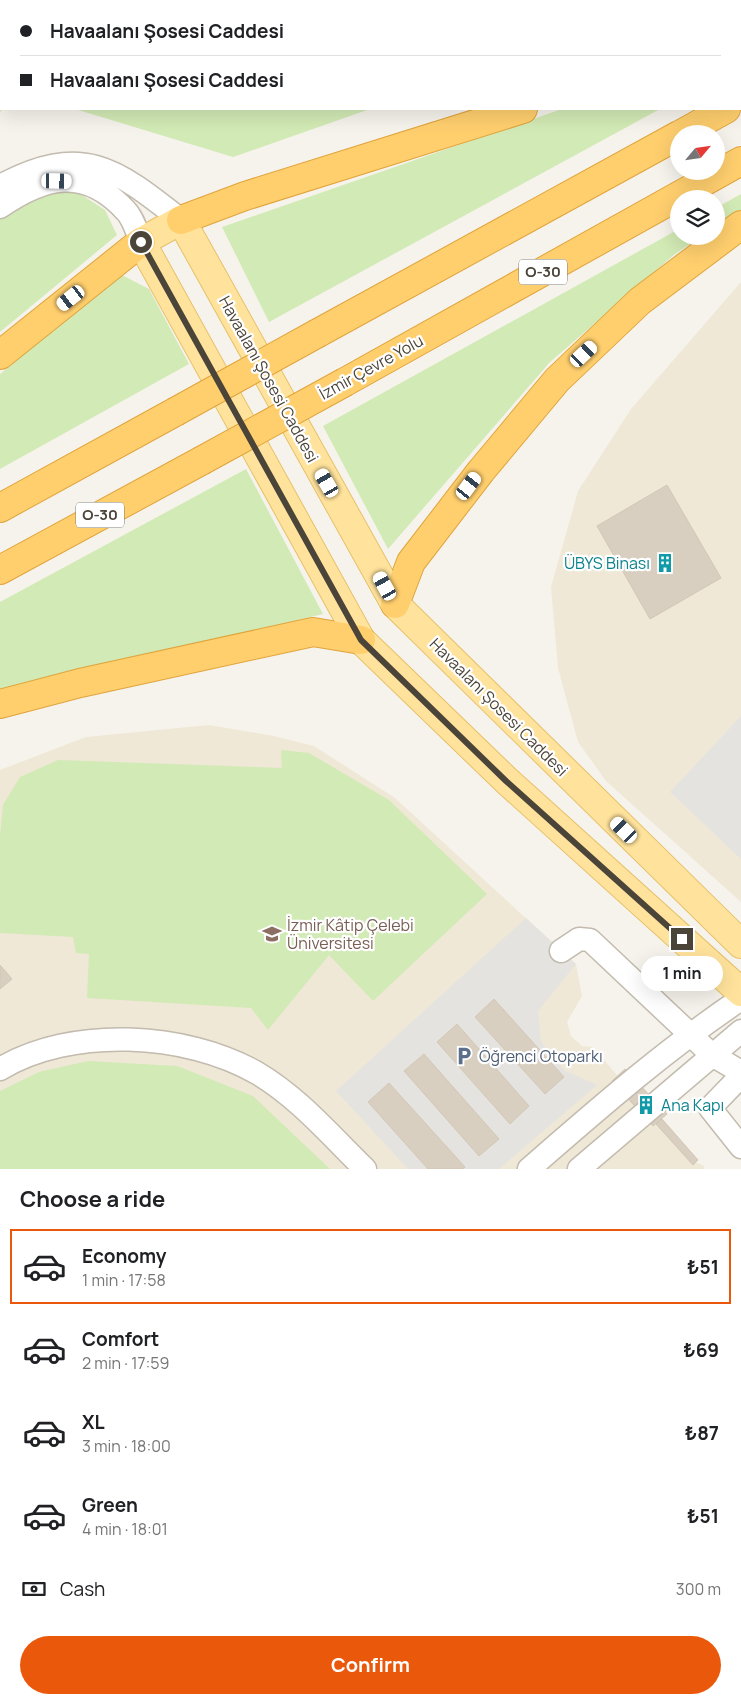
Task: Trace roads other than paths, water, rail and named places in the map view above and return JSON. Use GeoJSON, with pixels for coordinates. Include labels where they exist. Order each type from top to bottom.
{"type":"FeatureCollection","features":[{"type":"Feature","properties":{"kind":"highway"},"geometry":{"type":"LineString","coordinates":[[181,220],[245,196],[520,110]]}},
{"type":"Feature","properties":{"kind":"highway"},"geometry":{"type":"LineString","coordinates":[[697,125],[724,110]]}},
{"type":"Feature","properties":{"kind":"highway"},"geometry":{"type":"LineString","coordinates":[[0,508],[670,139]]}},
{"type":"Feature","properties":{"kind":"highway","name":"İzmir Çevre Yolu"},"geometry":{"type":"LineString","coordinates":[[0,570],[345,382],[741,161]]}},
{"type":"Feature","properties":{"kind":"highway"},"geometry":{"type":"LineString","coordinates":[[395,604],[411,562],[481,471],[557,380],[640,301],[741,225]]}},
{"type":"Feature","properties":{"kind":"highway"},"geometry":{"type":"LineString","coordinates":[[0,355],[141,242]]}},
{"type":"Feature","properties":{"kind":"highway"},"geometry":{"type":"LineString","coordinates":[[0,704],[80,683],[313,632],[361,640]]}},
{"type":"Feature","properties":{"kind":"main road"},"geometry":{"type":"LineString","coordinates":[[181,220],[141,242],[361,640],[506,781],[741,992]]}},
{"type":"Feature","properties":{"kind":"main road","name":"Havaalanı Şosesi Caddesi"},"geometry":{"type":"LineString","coordinates":[[181,220],[395,604],[741,944]]}},
{"type":"Feature","properties":{"kind":"street","name":"Havaalanı Şosesi Caddesi"},"geometry":{"type":"LineString","coordinates":[[0,186],[29,171],[48,165],[96,166],[121,175],[181,220]]}},
{"type":"Feature","properties":{"kind":"street"},"geometry":{"type":"LineString","coordinates":[[0,207],[39,184],[57,181],[85,181],[103,191],[127,212],[141,242]]}},
{"type":"Feature","properties":{"kind":"street"},"geometry":{"type":"LineString","coordinates":[[562,951],[579,938],[590,940],[712,1055],[741,1074],[710,1108],[741,1147]]}},
{"type":"Feature","properties":{"kind":"street"},"geometry":{"type":"LineString","coordinates":[[529,1169],[625,1085],[689,1034],[741,999]]}},
{"type":"Feature","properties":{"kind":"street"},"geometry":{"type":"LineString","coordinates":[[579,1169],[741,1031]]}},
{"type":"Feature","properties":{"kind":"street"},"geometry":{"type":"LineString","coordinates":[[0,1069],[50,1050],[92,1040],[139,1039],[180,1045],[216,1056],[256,1073],[288,1095],[365,1169]]}},
{"type":"Feature","properties":{"kind":"place","name":"ÜBYS Binası"},"geometry":{"type":"Point","coordinates":[665,563]}},
{"type":"Feature","properties":{"kind":"place","name":"İzmir Kâtip Çelebi Üniversitesi"},"geometry":{"type":"Point","coordinates":[272,934]}},
{"type":"Feature","properties":{"kind":"place","name":"Öğrenci Otoparkı"},"geometry":{"type":"Point","coordinates":[464,1056]}},
{"type":"Feature","properties":{"kind":"place","name":"Ana Kapı"},"geometry":{"type":"Point","coordinates":[646,1105]}}]}
